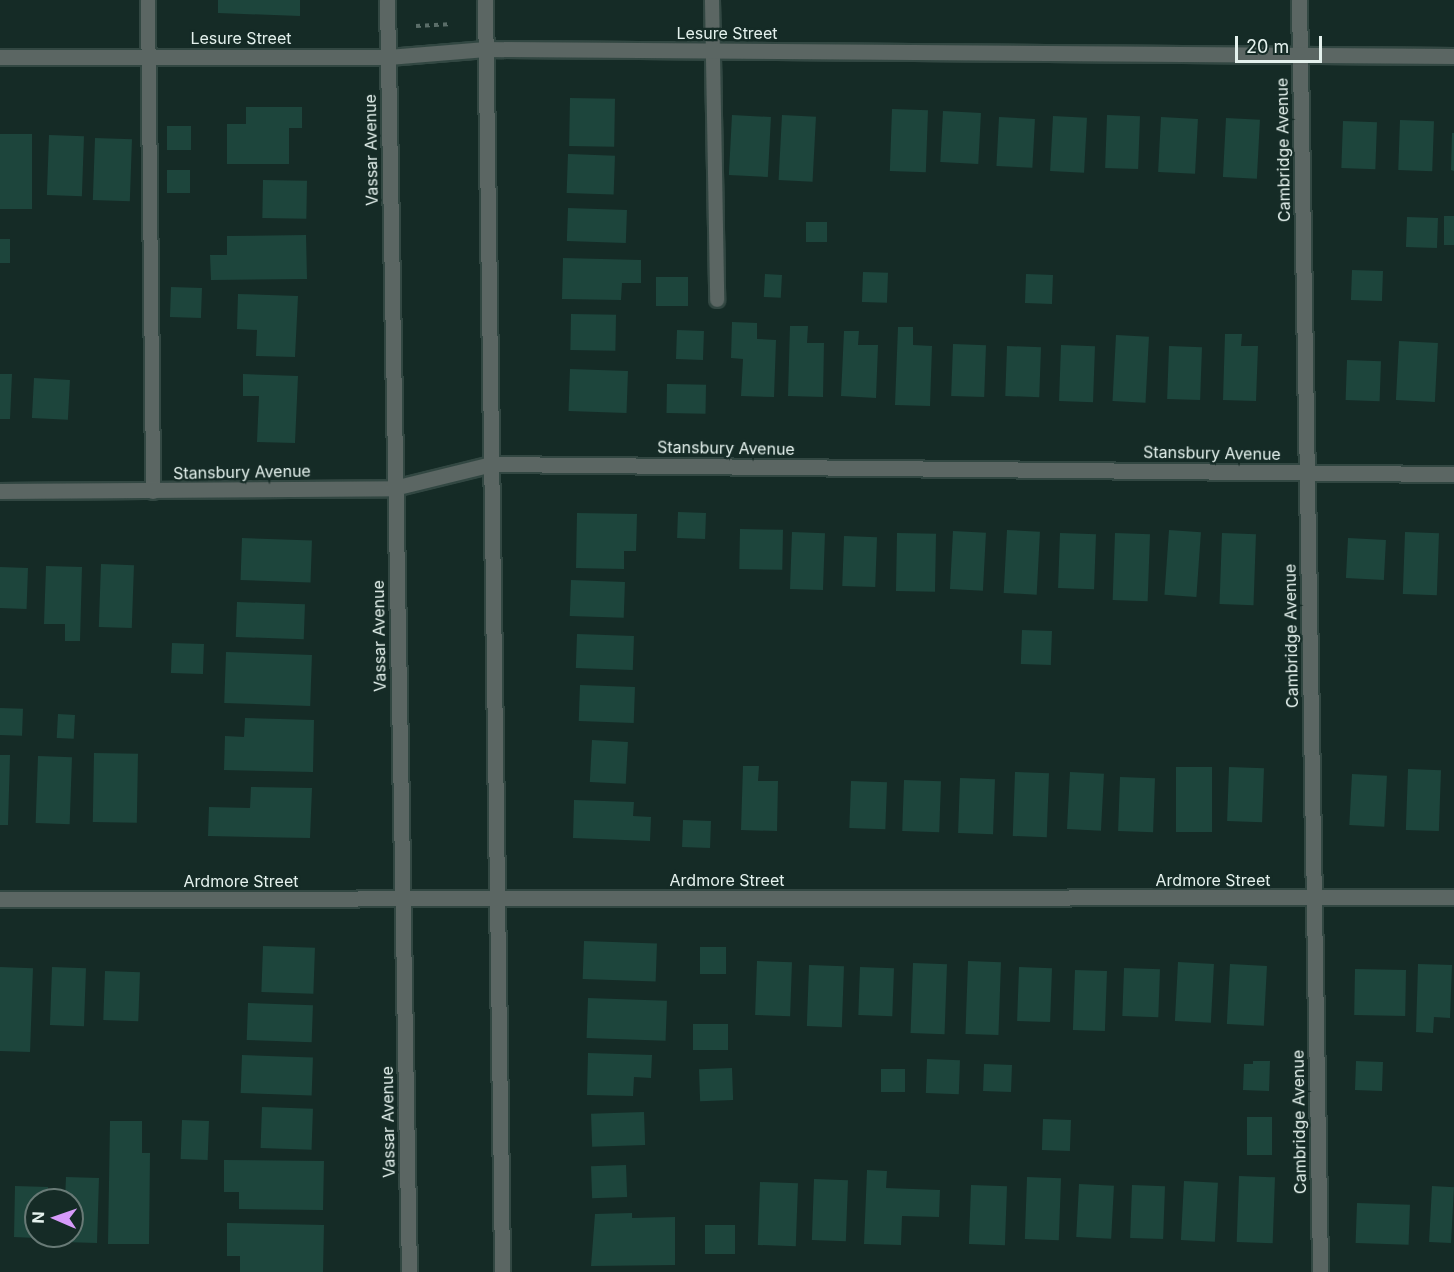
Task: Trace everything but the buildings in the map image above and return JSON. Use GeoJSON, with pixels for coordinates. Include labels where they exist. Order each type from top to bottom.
{"type":"FeatureCollection","features":[{"type":"Feature","properties":{"kind":"street","name":"Vassar Avenue"},"geometry":{"type":"LineString","coordinates":[[387,0],[409,1272]]}},
{"type":"Feature","properties":{"kind":"street"},"geometry":{"type":"LineString","coordinates":[[485,0],[492,464],[495,898],[502,1272]]}},
{"type":"Feature","properties":{"kind":"street","name":"Cambridge Avenue"},"geometry":{"type":"LineString","coordinates":[[1299,0],[1320,1272]]}},
{"type":"Feature","properties":{"kind":"street","name":"Lesure Street"},"geometry":{"type":"LineString","coordinates":[[0,57],[149,55],[388,57],[486,50],[1454,56]]}},
{"type":"Feature","properties":{"kind":"street","name":"Stansbury Avenue"},"geometry":{"type":"LineString","coordinates":[[0,491],[153,492],[394,488],[492,464],[1454,474]]}},
{"type":"Feature","properties":{"kind":"street","name":"Ardmore Street"},"geometry":{"type":"LineString","coordinates":[[0,899],[1454,897]]}},
{"type":"Feature","properties":{"kind":"lane"},"geometry":{"type":"LineString","coordinates":[[148,0],[153,492]]}},
{"type":"Feature","properties":{"kind":"lane"},"geometry":{"type":"LineString","coordinates":[[712,0],[717,300]]}},
{"type":"Feature","properties":{"kind":"path"},"geometry":{"type":"LineString","coordinates":[[416,26],[449,24]]}}]}
